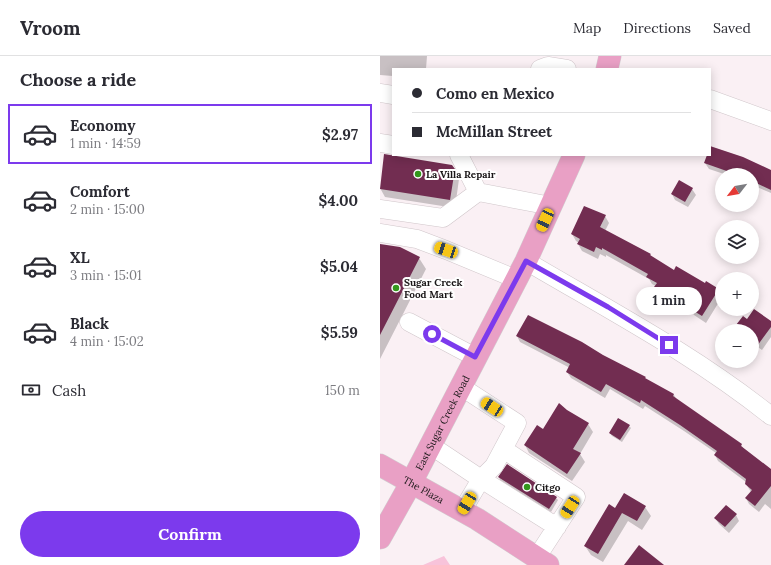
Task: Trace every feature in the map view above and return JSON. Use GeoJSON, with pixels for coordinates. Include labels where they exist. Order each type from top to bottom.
{"type":"FeatureCollection","features":[{"type":"Feature","properties":{"kind":"main road"},"geometry":{"type":"LineString","coordinates":[[608,68],[610,56]]}},
{"type":"Feature","properties":{"kind":"main road","name":"East Sugar Creek Road"},"geometry":{"type":"LineString","coordinates":[[383,532],[411,483],[521,270],[574,156]]}},
{"type":"Feature","properties":{"kind":"main road","name":"The Plaza"},"geometry":{"type":"LineString","coordinates":[[380,465],[462,511],[543,561]]}},
{"type":"Feature","properties":{"kind":"street"},"geometry":{"type":"LineString","coordinates":[[543,68],[548,66],[561,68]]}},
{"type":"Feature","properties":{"kind":"street"},"geometry":{"type":"LineString","coordinates":[[380,93],[392,96]]}},
{"type":"Feature","properties":{"kind":"street"},"geometry":{"type":"LineString","coordinates":[[711,99],[771,121]]}},
{"type":"Feature","properties":{"kind":"street"},"geometry":{"type":"LineString","coordinates":[[380,143],[392,145]]}},
{"type":"Feature","properties":{"kind":"street"},"geometry":{"type":"LineString","coordinates":[[460,156],[478,192]]}},
{"type":"Feature","properties":{"kind":"street"},"geometry":{"type":"LineString","coordinates":[[380,209],[443,218],[478,192],[551,206]]}},
{"type":"Feature","properties":{"kind":"street"},"geometry":{"type":"LineString","coordinates":[[380,232],[417,240],[446,250],[521,270],[642,327],[721,378],[771,416]]}},
{"type":"Feature","properties":{"kind":"street"},"geometry":{"type":"LineString","coordinates":[[409,322],[475,357]]}},
{"type":"Feature","properties":{"kind":"street"},"geometry":{"type":"LineString","coordinates":[[460,386],[516,423],[494,466],[481,479],[462,511]]}},
{"type":"Feature","properties":{"kind":"street"},"geometry":{"type":"LineString","coordinates":[[430,445],[557,527]]}},
{"type":"Feature","properties":{"kind":"street"},"geometry":{"type":"LineString","coordinates":[[503,448],[576,497],[557,527],[543,561]]}},
{"type":"Feature","properties":{"kind":"shaded area"},"geometry":{"type":"Polygon","coordinates":[[[444,556],[450,565],[423,565],[444,556]]]}},
{"type":"Feature","properties":{"kind":"building"},"geometry":{"type":"Polygon","coordinates":[[[711,146],[743,157],[771,170],[771,190],[759,184],[759,168],[718,168],[704,163],[707,156],[711,156],[711,146]]]}},
{"type":"Feature","properties":{"kind":"building","name":"La Villa Repair"},"geometry":{"type":"Polygon","coordinates":[[[384,154],[452,165],[455,169],[450,200],[380,189],[384,154]]]}},
{"type":"Feature","properties":{"kind":"building"},"geometry":{"type":"Polygon","coordinates":[[[679,180],[693,188],[685,202],[671,194],[679,180]]]}},
{"type":"Feature","properties":{"kind":"building"},"geometry":{"type":"Polygon","coordinates":[[[584,206],[606,215],[600,227],[651,254],[650,255],[674,270],[676,266],[705,283],[706,281],[715,287],[715,295],[702,316],[689,308],[692,303],[670,290],[667,295],[654,287],[657,283],[646,277],[648,274],[602,248],[602,250],[596,247],[594,252],[577,244],[580,239],[571,234],[584,206]]]}},
{"type":"Feature","properties":{"kind":"building"},"geometry":{"type":"Polygon","coordinates":[[[380,244],[400,247],[420,257],[380,335],[380,244]]]}},
{"type":"Feature","properties":{"kind":"building"},"geometry":{"type":"Polygon","coordinates":[[[759,313],[771,321],[771,327],[759,343],[759,324],[737,324],[743,316],[747,319],[749,316],[759,316],[759,313]]]}},
{"type":"Feature","properties":{"kind":"building"},"geometry":{"type":"Polygon","coordinates":[[[528,315],[582,342],[674,394],[673,396],[742,444],[741,446],[771,469],[771,486],[755,506],[745,498],[752,490],[745,484],[746,479],[714,455],[717,451],[641,400],[640,403],[606,384],[601,392],[566,372],[570,364],[516,336],[528,315]]]}},
{"type":"Feature","properties":{"kind":"building"},"geometry":{"type":"Polygon","coordinates":[[[559,403],[567,410],[589,423],[573,449],[581,453],[567,474],[524,445],[537,425],[543,429],[559,403]]]}},
{"type":"Feature","properties":{"kind":"building"},"geometry":{"type":"Polygon","coordinates":[[[618,418],[630,425],[620,440],[609,433],[618,418]]]}},
{"type":"Feature","properties":{"kind":"building","name":"Citgo"},"geometry":{"type":"Polygon","coordinates":[[[507,464],[557,497],[549,509],[498,477],[507,464]]]}},
{"type":"Feature","properties":{"kind":"building"},"geometry":{"type":"Polygon","coordinates":[[[624,493],[646,506],[637,521],[622,513],[598,554],[584,546],[609,504],[615,508],[624,493]]]}},
{"type":"Feature","properties":{"kind":"building"},"geometry":{"type":"Polygon","coordinates":[[[726,505],[737,514],[725,527],[714,518],[726,505]]]}},
{"type":"Feature","properties":{"kind":"building"},"geometry":{"type":"Polygon","coordinates":[[[639,545],[664,565],[624,565],[639,545]]]}},
{"type":"Feature","properties":{"kind":"place","name":"La Villa Repair"},"geometry":{"type":"Point","coordinates":[418,174]}},
{"type":"Feature","properties":{"kind":"place","name":"Sugar Creek Food Mart"},"geometry":{"type":"Point","coordinates":[396,288]}},
{"type":"Feature","properties":{"kind":"place","name":"Citgo"},"geometry":{"type":"Point","coordinates":[527,487]}},
{"type":"Feature","properties":{"kind":"route"},"geometry":{"type":"LineString","coordinates":[[432,334],[475,357],[526,261],[608,307],[669,345]]}}]}
